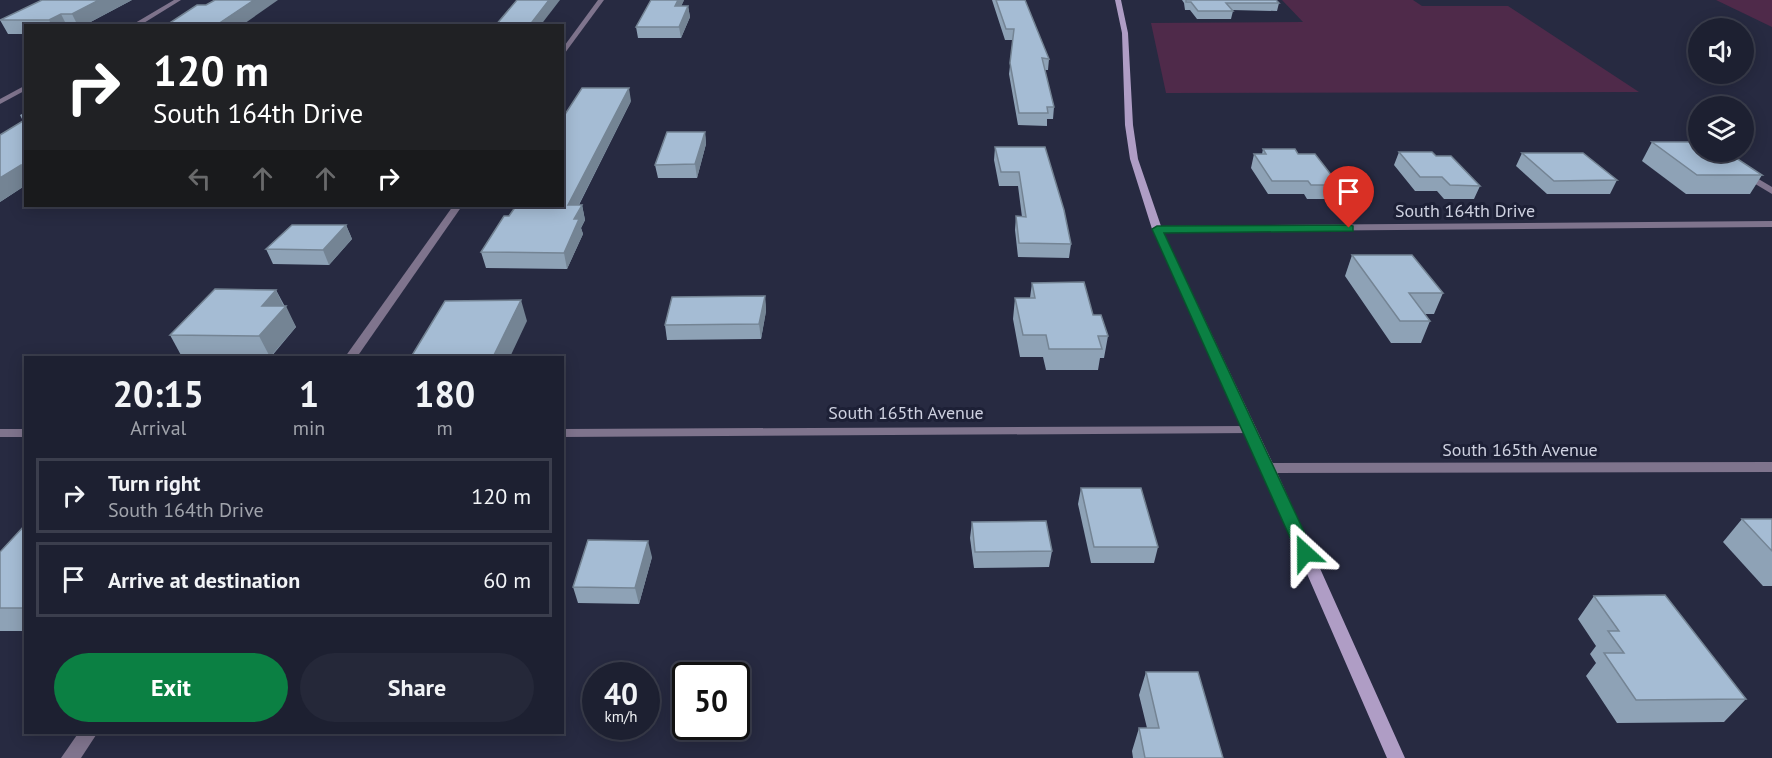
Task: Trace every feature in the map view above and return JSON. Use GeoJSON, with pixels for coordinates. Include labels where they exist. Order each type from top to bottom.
{"type":"FeatureCollection","features":[{"type":"Feature","properties":{"kind":"main road"},"geometry":{"type":"LineString","coordinates":[[1118,0],[1125,33],[1130,138],[1139,177],[1157,229],[1268,468],[1396,758]]}},
{"type":"Feature","properties":{"kind":"street"},"geometry":{"type":"LineString","coordinates":[[136,24],[178,0]]}},
{"type":"Feature","properties":{"kind":"street"},"geometry":{"type":"LineString","coordinates":[[564,53],[601,0]]}},
{"type":"Feature","properties":{"kind":"street"},"geometry":{"type":"LineString","coordinates":[[0,102],[24,88]]}},
{"type":"Feature","properties":{"kind":"street"},"geometry":{"type":"LineString","coordinates":[[1744,174],[1772,190]]}},
{"type":"Feature","properties":{"kind":"street"},"geometry":{"type":"LineString","coordinates":[[352,356],[457,207]]}},
{"type":"Feature","properties":{"kind":"street","name":"South 164th Drive"},"geometry":{"type":"LineString","coordinates":[[1157,229],[1772,224]]}},
{"type":"Feature","properties":{"kind":"street","name":"South 165th Avenue"},"geometry":{"type":"LineString","coordinates":[[564,433],[1250,430]]}},
{"type":"Feature","properties":{"kind":"street"},"geometry":{"type":"LineString","coordinates":[[0,433],[24,433]]}},
{"type":"Feature","properties":{"kind":"street","name":"South 165th Avenue"},"geometry":{"type":"LineString","coordinates":[[1268,468],[1772,467]]}},
{"type":"Feature","properties":{"kind":"street"},"geometry":{"type":"LineString","coordinates":[[70,758],[87,734]]}},
{"type":"Feature","properties":{"kind":"shaded area"},"geometry":{"type":"Polygon","coordinates":[[[1282,0],[1413,0],[1422,6],[1508,6],[1639,92],[1166,93],[1151,23],[1303,22],[1282,0]]]}},
{"type":"Feature","properties":{"kind":"shaded area"},"geometry":{"type":"Polygon","coordinates":[[[1716,0],[1772,0],[1772,27],[1716,0]]]}},
{"type":"Feature","properties":{"kind":"building"},"geometry":{"type":"Polygon","coordinates":[[[42,0],[99,0],[72,14],[61,14],[49,20],[0,20],[42,0]]]}},
{"type":"Feature","properties":{"kind":"building"},"geometry":{"type":"Polygon","coordinates":[[[215,0],[254,0],[218,24],[168,24],[197,5],[206,5],[215,0]]]}},
{"type":"Feature","properties":{"kind":"building"},"geometry":{"type":"Polygon","coordinates":[[[517,0],[549,0],[531,24],[497,24],[517,0]]]}},
{"type":"Feature","properties":{"kind":"building"},"geometry":{"type":"Polygon","coordinates":[[[651,0],[678,0],[675,6],[688,6],[679,27],[636,27],[651,0]]]}},
{"type":"Feature","properties":{"kind":"building"},"geometry":{"type":"Polygon","coordinates":[[[996,0],[1025,0],[1049,59],[1042,58],[1054,107],[1047,107],[1048,113],[1019,113],[1010,63],[1014,29],[1006,29],[996,0]]]}},
{"type":"Feature","properties":{"kind":"building"},"geometry":{"type":"Polygon","coordinates":[[[1186,0],[1276,0],[1279,3],[1226,3],[1233,11],[1198,11],[1191,2],[1186,2],[1186,0]]]}},
{"type":"Feature","properties":{"kind":"building"},"geometry":{"type":"Polygon","coordinates":[[[582,88],[629,88],[568,205],[582,205],[574,219],[579,219],[564,253],[481,252],[504,216],[509,216],[515,207],[564,207],[564,116],[582,88]]]}},
{"type":"Feature","properties":{"kind":"building"},"geometry":{"type":"Polygon","coordinates":[[[24,120],[24,165],[0,178],[0,135],[24,120]]]}},
{"type":"Feature","properties":{"kind":"building"},"geometry":{"type":"Polygon","coordinates":[[[667,132],[705,132],[695,164],[655,165],[667,132]]]}},
{"type":"Feature","properties":{"kind":"building"},"geometry":{"type":"Polygon","coordinates":[[[1652,142],[1688,142],[1688,162],[1742,162],[1762,175],[1697,175],[1652,142]]]}},
{"type":"Feature","properties":{"kind":"building"},"geometry":{"type":"Polygon","coordinates":[[[995,147],[1045,147],[1064,210],[1071,244],[1019,243],[1016,216],[1026,217],[1019,172],[1001,172],[995,147]]]}},
{"type":"Feature","properties":{"kind":"building"},"geometry":{"type":"Polygon","coordinates":[[[1263,149],[1295,149],[1298,154],[1315,154],[1339,185],[1311,185],[1308,181],[1272,181],[1254,154],[1266,154],[1263,149]]]}},
{"type":"Feature","properties":{"kind":"building"},"geometry":{"type":"Polygon","coordinates":[[[1399,152],[1432,152],[1436,156],[1451,156],[1480,186],[1450,185],[1442,177],[1420,177],[1399,152]]]}},
{"type":"Feature","properties":{"kind":"building"},"geometry":{"type":"Polygon","coordinates":[[[1522,153],[1583,153],[1617,180],[1554,181],[1522,153]]]}},
{"type":"Feature","properties":{"kind":"building"},"geometry":{"type":"Polygon","coordinates":[[[292,225],[346,225],[323,250],[266,249],[292,225]]]}},
{"type":"Feature","properties":{"kind":"building"},"geometry":{"type":"Polygon","coordinates":[[[1352,255],[1412,255],[1443,293],[1409,293],[1430,321],[1400,321],[1352,255]]]}},
{"type":"Feature","properties":{"kind":"building"},"geometry":{"type":"Polygon","coordinates":[[[1084,282],[1093,315],[1101,315],[1108,336],[1098,336],[1102,349],[1049,349],[1046,335],[1023,335],[1015,298],[1035,298],[1032,283],[1084,282]]]}},
{"type":"Feature","properties":{"kind":"building"},"geometry":{"type":"Polygon","coordinates":[[[215,289],[276,290],[262,306],[286,306],[259,336],[170,335],[215,289]]]}},
{"type":"Feature","properties":{"kind":"building"},"geometry":{"type":"Polygon","coordinates":[[[765,296],[759,324],[665,325],[672,297],[765,296]]]}},
{"type":"Feature","properties":{"kind":"building"},"geometry":{"type":"Polygon","coordinates":[[[521,300],[493,356],[412,356],[445,301],[521,300]]]}},
{"type":"Feature","properties":{"kind":"building"},"geometry":{"type":"Polygon","coordinates":[[[1081,488],[1141,488],[1158,547],[1094,547],[1081,488]]]}},
{"type":"Feature","properties":{"kind":"building"},"geometry":{"type":"Polygon","coordinates":[[[1742,519],[1772,519],[1772,551],[1742,519]]]}},
{"type":"Feature","properties":{"kind":"building"},"geometry":{"type":"Polygon","coordinates":[[[1046,521],[1052,551],[975,552],[972,522],[1046,521]]]}},
{"type":"Feature","properties":{"kind":"building"},"geometry":{"type":"Polygon","coordinates":[[[24,526],[24,608],[0,608],[0,552],[24,526]]]}},
{"type":"Feature","properties":{"kind":"building"},"geometry":{"type":"Polygon","coordinates":[[[588,540],[648,541],[635,588],[573,587],[588,540]]]}},
{"type":"Feature","properties":{"kind":"building"},"geometry":{"type":"Polygon","coordinates":[[[1665,595],[1746,699],[1636,700],[1604,653],[1624,653],[1608,631],[1619,631],[1594,596],[1665,595]]]}},
{"type":"Feature","properties":{"kind":"building"},"geometry":{"type":"Polygon","coordinates":[[[1146,672],[1198,672],[1223,758],[1145,758],[1139,728],[1159,728],[1146,672]]]}},
{"type":"Feature","properties":{"kind":"route"},"geometry":{"type":"LineString","coordinates":[[1305,553],[1157,229],[1349,228]]}}]}
